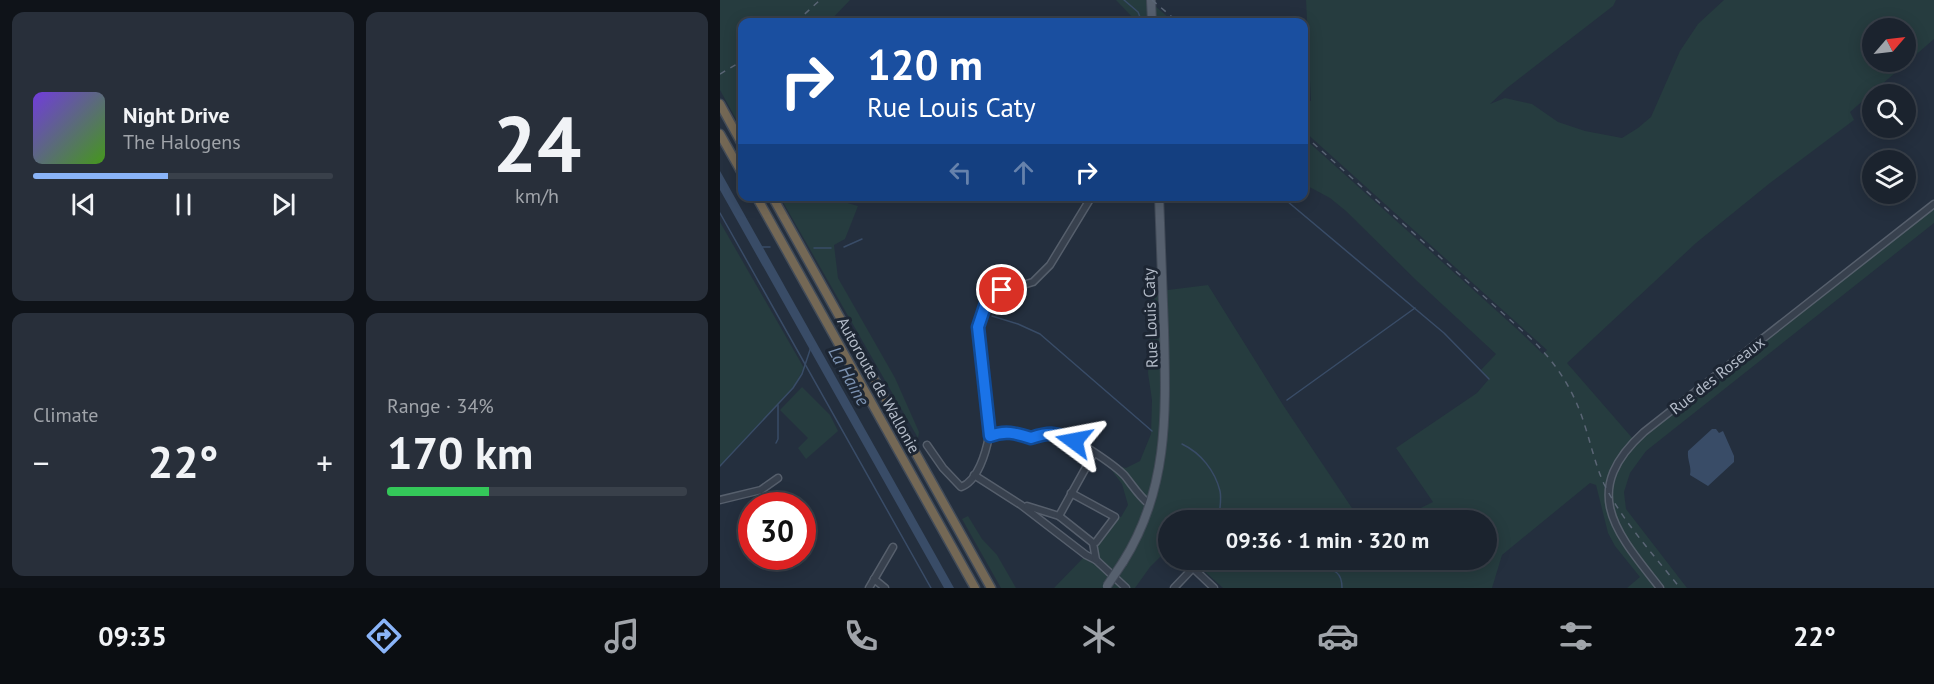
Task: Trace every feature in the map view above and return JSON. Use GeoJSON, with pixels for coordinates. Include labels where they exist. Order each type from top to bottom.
{"type":"FeatureCollection","features":[{"type":"Feature","properties":{"kind":"highway"},"geometry":{"type":"LineString","coordinates":[[720,104],[738,137]]}},
{"type":"Feature","properties":{"kind":"highway"},"geometry":{"type":"LineString","coordinates":[[720,134],[738,167]]}},
{"type":"Feature","properties":{"kind":"highway","name":"Autoroute de Wallonie"},"geometry":{"type":"LineString","coordinates":[[759,201],[975,588]]}},
{"type":"Feature","properties":{"kind":"highway","name":"Autoroute de Wallonie"},"geometry":{"type":"LineString","coordinates":[[775,201],[991,588]]}},
{"type":"Feature","properties":{"kind":"main road"},"geometry":{"type":"LineString","coordinates":[[1151,0],[1152,18]]}},
{"type":"Feature","properties":{"kind":"main road","name":"Rue Louis Caty"},"geometry":{"type":"LineString","coordinates":[[1106,587],[1138,534],[1160,466],[1164,438],[1166,396],[1159,201]]}},
{"type":"Feature","properties":{"kind":"street"},"geometry":{"type":"LineString","coordinates":[[927,445],[943,468],[961,487],[966,485],[986,452],[990,436],[978,327],[984,307],[993,294],[1033,282],[1050,266],[1089,201]]}},
{"type":"Feature","properties":{"kind":"street","name":"Rue des Roseaux"},"geometry":{"type":"LineString","coordinates":[[1660,588],[1623,541],[1613,520],[1609,493],[1611,480],[1622,455],[1644,432],[1934,204]]}},
{"type":"Feature","properties":{"kind":"street"},"geometry":{"type":"LineString","coordinates":[[990,436],[1012,432],[1031,438],[1043,434],[1060,433],[1119,470],[1140,497],[1149,504]]}},
{"type":"Feature","properties":{"kind":"street"},"geometry":{"type":"LineString","coordinates":[[1059,516],[1094,453]]}},
{"type":"Feature","properties":{"kind":"street"},"geometry":{"type":"LineString","coordinates":[[974,475],[1021,504],[1086,555],[1096,560],[1126,588]]}},
{"type":"Feature","properties":{"kind":"street"},"geometry":{"type":"LineString","coordinates":[[720,500],[761,490],[778,478]]}},
{"type":"Feature","properties":{"kind":"street"},"geometry":{"type":"LineString","coordinates":[[1071,493],[1115,517],[1094,543],[1096,560]]}},
{"type":"Feature","properties":{"kind":"street"},"geometry":{"type":"LineString","coordinates":[[1021,504],[1059,516],[1094,543]]}},
{"type":"Feature","properties":{"kind":"street"},"geometry":{"type":"LineString","coordinates":[[868,588],[893,547]]}},
{"type":"Feature","properties":{"kind":"street"},"geometry":{"type":"LineString","coordinates":[[1174,588],[1191,570]]}},
{"type":"Feature","properties":{"kind":"street"},"geometry":{"type":"LineString","coordinates":[[1195,570],[1214,588]]}},
{"type":"Feature","properties":{"kind":"street"},"geometry":{"type":"LineString","coordinates":[[874,579],[885,588]]}},
{"type":"Feature","properties":{"kind":"green space"},"geometry":{"type":"Polygon","coordinates":[[[720,0],[850,0],[833,18],[738,18],[738,123],[720,90],[720,0]]]}},
{"type":"Feature","properties":{"kind":"green space"},"geometry":{"type":"Polygon","coordinates":[[[1116,0],[1148,0],[1149,18],[1133,18],[1116,0]]]}},
{"type":"Feature","properties":{"kind":"green space"},"geometry":{"type":"Polygon","coordinates":[[[1306,0],[1616,0],[1613,6],[1507,88],[1490,104],[1505,98],[1532,104],[1558,122],[1585,131],[1622,138],[1651,117],[1680,51],[1698,24],[1724,0],[1934,0],[1934,39],[1916,55],[1916,18],[1862,18],[1862,72],[1896,72],[1882,84],[1862,84],[1862,102],[1850,112],[1854,120],[1770,183],[1696,243],[1567,363],[1634,440],[1934,204],[1934,223],[1646,451],[1630,473],[1624,492],[1626,509],[1687,588],[1627,588],[1640,577],[1615,546],[1608,533],[1596,485],[1590,483],[1502,555],[1492,588],[1223,588],[1203,570],[1497,570],[1497,510],[1417,510],[1433,502],[1396,448],[1477,393],[1489,379],[1481,370],[1496,354],[1346,211],[1330,198],[1308,186],[1308,142],[1543,354],[1547,350],[1308,135],[1308,101],[1311,101],[1306,0]]]}},
{"type":"Feature","properties":{"kind":"green space"},"geometry":{"type":"Polygon","coordinates":[[[1155,6],[1169,18],[1155,18],[1155,6]]]}},
{"type":"Feature","properties":{"kind":"green space"},"geometry":{"type":"Polygon","coordinates":[[[782,201],[840,201],[858,206],[845,239],[834,245],[838,278],[895,378],[919,432],[918,438],[782,201]]]}},
{"type":"Feature","properties":{"kind":"green space"},"geometry":{"type":"Polygon","coordinates":[[[720,222],[804,368],[793,388],[720,466],[720,222]]]}},
{"type":"Feature","properties":{"kind":"green space"},"geometry":{"type":"Polygon","coordinates":[[[1208,285],[1283,405],[1353,510],[1158,510],[1158,559],[1135,588],[1054,588],[1086,555],[1096,560],[1097,546],[1116,517],[1121,517],[1128,505],[1122,484],[1110,468],[1113,465],[1126,468],[1140,461],[1151,434],[1152,400],[1148,373],[1152,292],[1208,285]]]}},
{"type":"Feature","properties":{"kind":"green space"},"geometry":{"type":"Polygon","coordinates":[[[802,387],[830,415],[838,431],[806,459],[798,448],[808,438],[780,410],[802,387]]]}},
{"type":"Feature","properties":{"kind":"green space"},"geometry":{"type":"Polygon","coordinates":[[[968,516],[982,539],[997,555],[1016,588],[1001,588],[962,519],[968,516]]]}},
{"type":"Feature","properties":{"kind":"water"},"geometry":{"type":"Polygon","coordinates":[[[720,171],[954,588],[944,588],[720,190],[720,171]]]}},
{"type":"Feature","properties":{"kind":"water"},"geometry":{"type":"Polygon","coordinates":[[[1712,429],[1716,429],[1719,433],[1723,431],[1734,456],[1734,462],[1708,486],[1690,475],[1688,451],[1712,429]]]}},
{"type":"Feature","properties":{"kind":"waterway"},"geometry":{"type":"LineString","coordinates":[[1124,0],[1138,12],[1140,18]]}},
{"type":"Feature","properties":{"kind":"waterway"},"geometry":{"type":"LineString","coordinates":[[1287,201],[1444,333],[1489,379]]}},
{"type":"Feature","properties":{"kind":"waterway"},"geometry":{"type":"LineString","coordinates":[[720,213],[931,588]]}},
{"type":"Feature","properties":{"kind":"waterway"},"geometry":{"type":"LineString","coordinates":[[844,247],[862,239]]}},
{"type":"Feature","properties":{"kind":"waterway"},"geometry":{"type":"LineString","coordinates":[[762,247],[770,247]]}},
{"type":"Feature","properties":{"kind":"waterway"},"geometry":{"type":"LineString","coordinates":[[814,248],[831,248]]}},
{"type":"Feature","properties":{"kind":"waterway"},"geometry":{"type":"LineString","coordinates":[[1287,400],[1415,308]]}},
{"type":"Feature","properties":{"kind":"waterway"},"geometry":{"type":"LineString","coordinates":[[992,316],[1040,334],[1152,431]]}},
{"type":"Feature","properties":{"kind":"waterway"},"geometry":{"type":"LineString","coordinates":[[720,466],[793,388],[802,374],[811,347]]}},
{"type":"Feature","properties":{"kind":"waterway"},"geometry":{"type":"LineString","coordinates":[[776,443],[778,405]]}},
{"type":"Feature","properties":{"kind":"waterway"},"geometry":{"type":"LineString","coordinates":[[1182,444],[1201,458],[1215,476],[1221,495],[1220,510]]}},
{"type":"Feature","properties":{"kind":"waterway"},"geometry":{"type":"LineString","coordinates":[[1330,570],[1339,575],[1342,588]]}},
{"type":"Feature","properties":{"kind":"railway"},"geometry":{"type":"LineString","coordinates":[[800,18],[820,0]]}},
{"type":"Feature","properties":{"kind":"railway"},"geometry":{"type":"LineString","coordinates":[[1152,0],[1173,18]]}},
{"type":"Feature","properties":{"kind":"railway"},"geometry":{"type":"LineString","coordinates":[[720,74],[738,63]]}},
{"type":"Feature","properties":{"kind":"railway"},"geometry":{"type":"LineString","coordinates":[[1308,139],[1546,354],[1562,375],[1580,410],[1604,484],[1620,512],[1680,588]]}},
{"type":"Feature","properties":{"kind":"route"},"geometry":{"type":"LineString","coordinates":[[1002,290],[987,300],[978,327],[990,436],[1012,432],[1031,438],[1043,434],[1060,433],[1074,441]]}},
{"type":"Feature","properties":{"kind":"water label","name":"La Haine"},"geometry":{"type":"Point","coordinates":[849,376]}}]}
